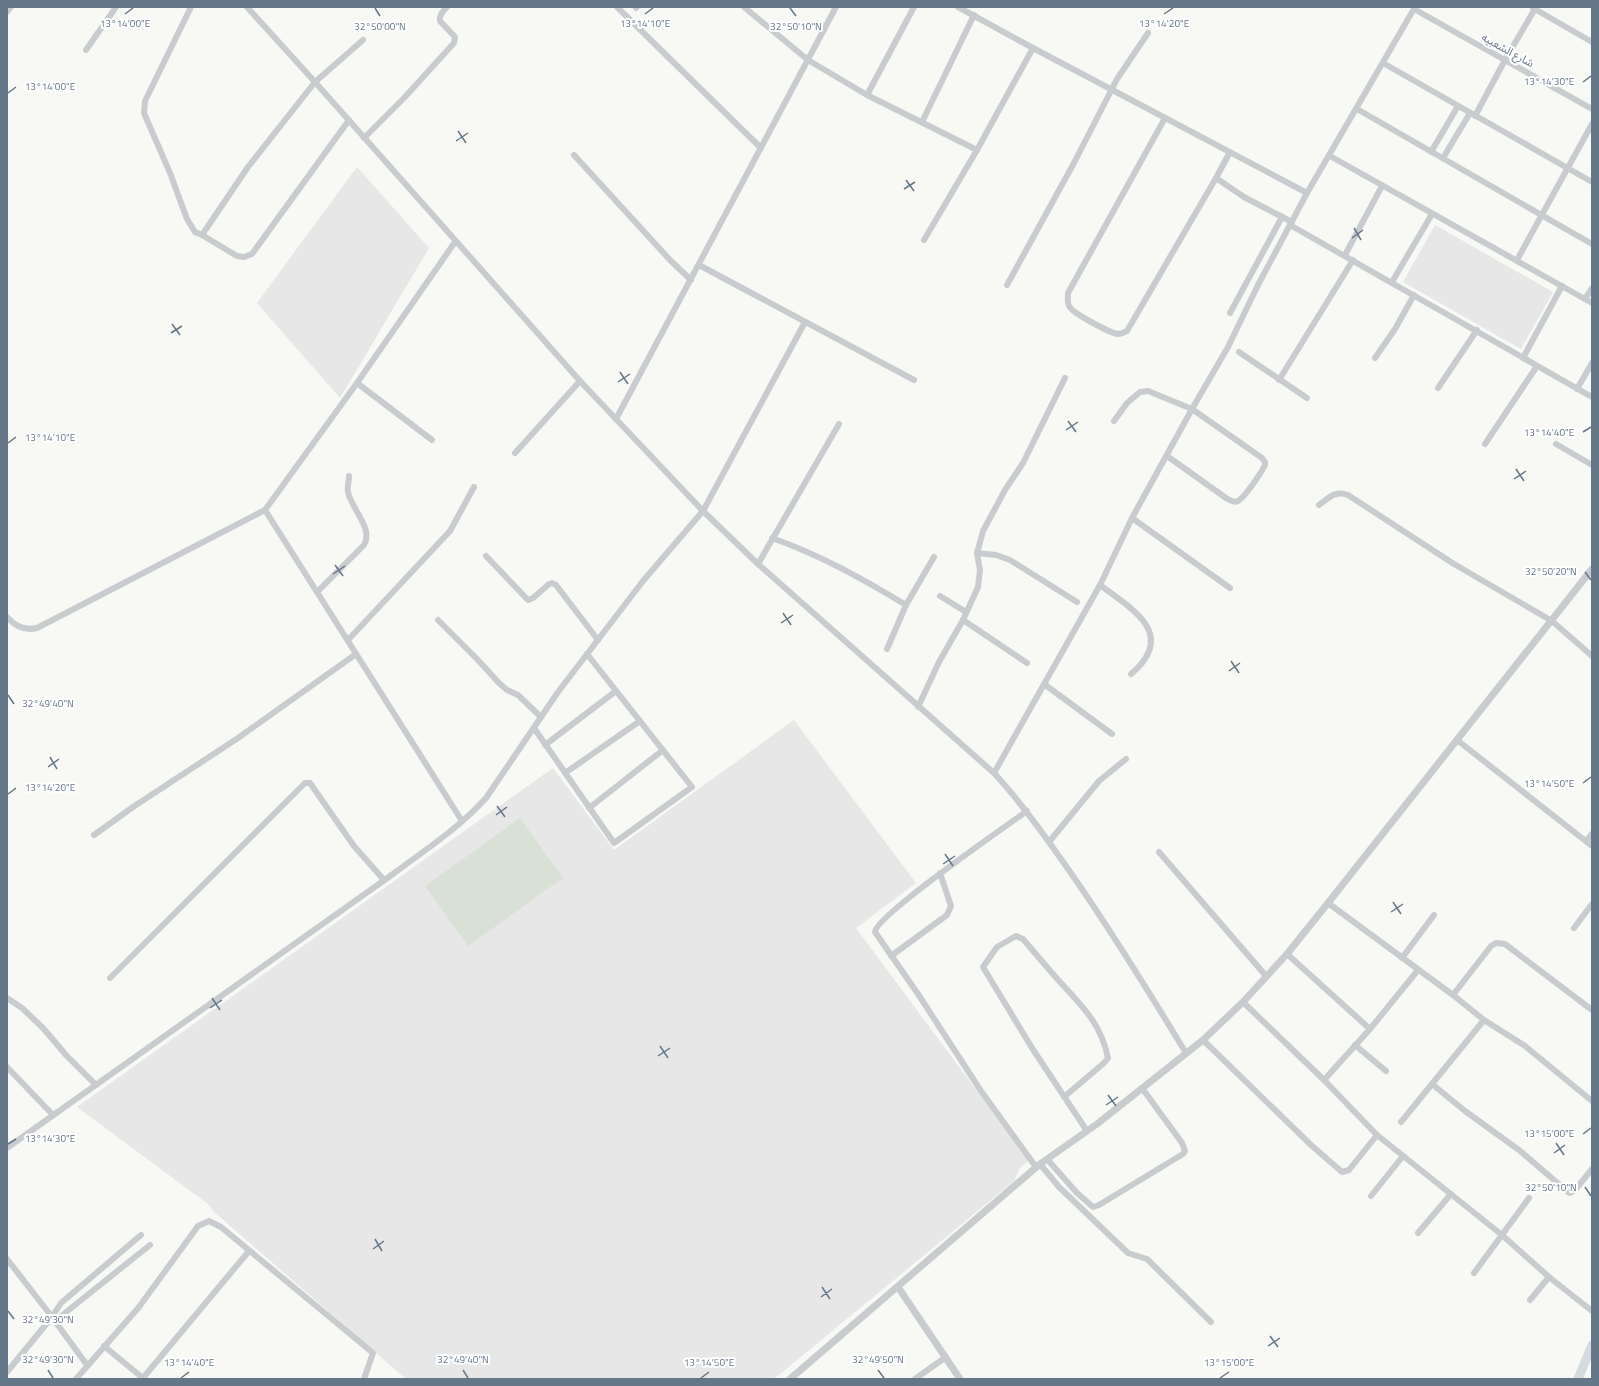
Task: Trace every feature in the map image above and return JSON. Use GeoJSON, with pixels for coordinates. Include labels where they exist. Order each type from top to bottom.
{"type":"FeatureCollection","features":[{"type":"Feature","properties":{"kind":"main road"},"geometry":{"type":"LineString","coordinates":[[1578,1379],[1592,1344]]}},
{"type":"Feature","properties":{"kind":"street"},"geometry":{"type":"LineString","coordinates":[[7,12],[12,7]]}},
{"type":"Feature","properties":{"kind":"street"},"geometry":{"type":"LineString","coordinates":[[86,50],[116,7]]}},
{"type":"Feature","properties":{"kind":"street"},"geometry":{"type":"LineString","coordinates":[[191,7],[143,108],[187,219],[195,232],[237,256],[244,257],[252,254],[349,120]]}},
{"type":"Feature","properties":{"kind":"street"},"geometry":{"type":"LineString","coordinates":[[247,7],[316,82],[455,242],[580,381],[703,511],[758,564],[994,773],[1027,811],[1126,954],[1186,1053]]}},
{"type":"Feature","properties":{"kind":"street"},"geometry":{"type":"LineString","coordinates":[[364,138],[404,98],[454,43],[455,37],[440,21],[440,16],[447,7]]}},
{"type":"Feature","properties":{"kind":"street"},"geometry":{"type":"LineString","coordinates":[[617,7],[761,148]]}},
{"type":"Feature","properties":{"kind":"street"},"geometry":{"type":"LineString","coordinates":[[744,7],[808,60],[867,95],[977,150]]}},
{"type":"Feature","properties":{"kind":"street"},"geometry":{"type":"LineString","coordinates":[[616,419],[836,7]]}},
{"type":"Feature","properties":{"kind":"street"},"geometry":{"type":"LineString","coordinates":[[867,95],[914,7]]}},
{"type":"Feature","properties":{"kind":"street"},"geometry":{"type":"LineString","coordinates":[[958,7],[1307,193]]}},
{"type":"Feature","properties":{"kind":"street"},"geometry":{"type":"LineString","coordinates":[[994,773],[1100,585],[1132,518],[1228,347],[1307,193],[1330,156],[1415,8]]}},
{"type":"Feature","properties":{"kind":"street","name":"شارع الشعبيه"},"geometry":{"type":"LineString","coordinates":[[1415,8],[1592,109]]}},
{"type":"Feature","properties":{"kind":"street"},"geometry":{"type":"LineString","coordinates":[[1443,158],[1505,60],[1534,8],[1592,42]]}},
{"type":"Feature","properties":{"kind":"street"},"geometry":{"type":"LineString","coordinates":[[922,122],[974,15]]}},
{"type":"Feature","properties":{"kind":"street"},"geometry":{"type":"LineString","coordinates":[[1007,285],[1075,161],[1112,89],[1148,33]]}},
{"type":"Feature","properties":{"kind":"street"},"geometry":{"type":"LineString","coordinates":[[202,235],[248,167],[316,82],[363,40]]}},
{"type":"Feature","properties":{"kind":"street"},"geometry":{"type":"LineString","coordinates":[[924,240],[977,150],[1033,48]]}},
{"type":"Feature","properties":{"kind":"street"},"geometry":{"type":"LineString","coordinates":[[1383,63],[1592,182]]}},
{"type":"Feature","properties":{"kind":"street"},"geometry":{"type":"LineString","coordinates":[[1431,152],[1458,106]]}},
{"type":"Feature","properties":{"kind":"street"},"geometry":{"type":"LineString","coordinates":[[1356,109],[1592,244]]}},
{"type":"Feature","properties":{"kind":"street"},"geometry":{"type":"LineString","coordinates":[[1165,118],[1068,293],[1067,303],[1069,308],[1086,319],[1117,334],[1127,331],[1230,152]]}},
{"type":"Feature","properties":{"kind":"street"},"geometry":{"type":"LineString","coordinates":[[1517,260],[1592,124]]}},
{"type":"Feature","properties":{"kind":"street"},"geometry":{"type":"LineString","coordinates":[[574,155],[690,280]]}},
{"type":"Feature","properties":{"kind":"street"},"geometry":{"type":"LineString","coordinates":[[1330,156],[1592,303]]}},
{"type":"Feature","properties":{"kind":"street"},"geometry":{"type":"LineString","coordinates":[[1216,178],[1244,197],[1282,217],[1353,260],[1592,397]]}},
{"type":"Feature","properties":{"kind":"street"},"geometry":{"type":"LineString","coordinates":[[1345,255],[1382,186]]}},
{"type":"Feature","properties":{"kind":"street"},"geometry":{"type":"LineString","coordinates":[[1392,282],[1432,214]]}},
{"type":"Feature","properties":{"kind":"street"},"geometry":{"type":"LineString","coordinates":[[1230,313],[1282,217]]}},
{"type":"Feature","properties":{"kind":"street"},"geometry":{"type":"LineString","coordinates":[[7,617],[20,627],[30,629],[37,628],[265,510],[357,383],[455,242]]}},
{"type":"Feature","properties":{"kind":"street"},"geometry":{"type":"LineString","coordinates":[[1279,380],[1353,260]]}},
{"type":"Feature","properties":{"kind":"street"},"geometry":{"type":"LineString","coordinates":[[699,265],[914,380]]}},
{"type":"Feature","properties":{"kind":"street"},"geometry":{"type":"LineString","coordinates":[[1523,358],[1562,286]]}},
{"type":"Feature","properties":{"kind":"street"},"geometry":{"type":"LineString","coordinates":[[1585,299],[1592,288]]}},
{"type":"Feature","properties":{"kind":"street"},"geometry":{"type":"LineString","coordinates":[[1375,358],[1395,329],[1414,295]]}},
{"type":"Feature","properties":{"kind":"street"},"geometry":{"type":"LineString","coordinates":[[7,1148],[443,837],[486,798],[541,716],[587,654],[671,548],[703,511],[805,322]]}},
{"type":"Feature","properties":{"kind":"street"},"geometry":{"type":"LineString","coordinates":[[1438,388],[1477,330]]}},
{"type":"Feature","properties":{"kind":"street"},"geometry":{"type":"LineString","coordinates":[[1239,352],[1307,398]]}},
{"type":"Feature","properties":{"kind":"street"},"geometry":{"type":"LineString","coordinates":[[1577,389],[1592,363]]}},
{"type":"Feature","properties":{"kind":"street"},"geometry":{"type":"LineString","coordinates":[[1485,444],[1537,366]]}},
{"type":"Feature","properties":{"kind":"street"},"geometry":{"type":"LineString","coordinates":[[918,706],[939,662],[963,620],[978,587],[980,570],[977,553],[983,531],[1005,490],[1023,463],[1065,378]]}},
{"type":"Feature","properties":{"kind":"street"},"geometry":{"type":"LineString","coordinates":[[515,453],[580,381]]}},
{"type":"Feature","properties":{"kind":"street"},"geometry":{"type":"LineString","coordinates":[[357,383],[432,440]]}},
{"type":"Feature","properties":{"kind":"street"},"geometry":{"type":"LineString","coordinates":[[1114,422],[1127,403],[1140,392],[1148,391],[1192,409],[1262,458],[1265,462],[1263,468],[1241,498],[1235,502],[1226,498],[1167,456]]}},
{"type":"Feature","properties":{"kind":"street"},"geometry":{"type":"LineString","coordinates":[[758,564],[839,424]]}},
{"type":"Feature","properties":{"kind":"street"},"geometry":{"type":"LineString","coordinates":[[1556,444],[1592,465]]}},
{"type":"Feature","properties":{"kind":"street"},"geometry":{"type":"LineString","coordinates":[[317,592],[364,545],[367,538],[364,526],[351,501],[348,491],[349,476]]}},
{"type":"Feature","properties":{"kind":"street"},"geometry":{"type":"LineString","coordinates":[[348,640],[450,531],[474,487]]}},
{"type":"Feature","properties":{"kind":"street"},"geometry":{"type":"LineString","coordinates":[[1319,505],[1332,494],[1343,493],[1348,495],[1454,564],[1552,621],[1592,656]]}},
{"type":"Feature","properties":{"kind":"street"},"geometry":{"type":"LineString","coordinates":[[265,510],[462,821]]}},
{"type":"Feature","properties":{"kind":"street"},"geometry":{"type":"LineString","coordinates":[[1132,518],[1230,588]]}},
{"type":"Feature","properties":{"kind":"street"},"geometry":{"type":"LineString","coordinates":[[772,538],[839,566],[906,605]]}},
{"type":"Feature","properties":{"kind":"street"},"geometry":{"type":"LineString","coordinates":[[977,553],[996,555],[1010,560],[1077,602]]}},
{"type":"Feature","properties":{"kind":"street"},"geometry":{"type":"LineString","coordinates":[[486,556],[528,600],[533,598],[550,584],[552,583],[556,585],[598,640]]}},
{"type":"Feature","properties":{"kind":"street"},"geometry":{"type":"LineString","coordinates":[[887,649],[906,605],[934,557]]}},
{"type":"Feature","properties":{"kind":"street"},"geometry":{"type":"LineString","coordinates":[[790,1379],[1038,1165],[1087,1131],[1204,1040],[1243,1002],[1287,954],[1591,573]]}},
{"type":"Feature","properties":{"kind":"street"},"geometry":{"type":"LineString","coordinates":[[1100,585],[1134,611],[1144,621],[1151,634],[1151,645],[1148,655],[1142,665],[1131,674]]}},
{"type":"Feature","properties":{"kind":"street"},"geometry":{"type":"LineString","coordinates":[[940,596],[966,612]]}},
{"type":"Feature","properties":{"kind":"street"},"geometry":{"type":"LineString","coordinates":[[438,620],[499,683],[507,690],[518,695],[541,716]]}},
{"type":"Feature","properties":{"kind":"street"},"geometry":{"type":"LineString","coordinates":[[963,620],[1027,663]]}},
{"type":"Feature","properties":{"kind":"street"},"geometry":{"type":"LineString","coordinates":[[94,835],[238,738],[356,654]]}},
{"type":"Feature","properties":{"kind":"street"},"geometry":{"type":"LineString","coordinates":[[534,728],[614,843],[692,787],[587,654]]}},
{"type":"Feature","properties":{"kind":"street"},"geometry":{"type":"LineString","coordinates":[[1044,684],[1112,734]]}},
{"type":"Feature","properties":{"kind":"street"},"geometry":{"type":"LineString","coordinates":[[545,745],[616,692]]}},
{"type":"Feature","properties":{"kind":"street"},"geometry":{"type":"LineString","coordinates":[[565,773],[640,721]]}},
{"type":"Feature","properties":{"kind":"street"},"geometry":{"type":"LineString","coordinates":[[1457,740],[1592,846]]}},
{"type":"Feature","properties":{"kind":"street"},"geometry":{"type":"LineString","coordinates":[[589,808],[663,750]]}},
{"type":"Feature","properties":{"kind":"street"},"geometry":{"type":"LineString","coordinates":[[1049,842],[1099,781],[1126,759]]}},
{"type":"Feature","properties":{"kind":"street"},"geometry":{"type":"LineString","coordinates":[[110,978],[305,783],[310,783],[354,846],[384,880]]}},
{"type":"Feature","properties":{"kind":"street"},"geometry":{"type":"LineString","coordinates":[[1027,811],[940,873],[876,926],[875,932],[918,994],[981,1091],[1038,1165],[1128,1253],[1147,1259],[1211,1322]]}},
{"type":"Feature","properties":{"kind":"street"},"geometry":{"type":"LineString","coordinates":[[1586,841],[1592,834]]}},
{"type":"Feature","properties":{"kind":"street"},"geometry":{"type":"LineString","coordinates":[[1159,852],[1266,976]]}},
{"type":"Feature","properties":{"kind":"street"},"geometry":{"type":"LineString","coordinates":[[891,956],[947,915],[950,910],[951,906],[940,873]]}},
{"type":"Feature","properties":{"kind":"street"},"geometry":{"type":"LineString","coordinates":[[1328,902],[1453,995],[1484,1020],[1525,1046],[1592,1101]]}},
{"type":"Feature","properties":{"kind":"street"},"geometry":{"type":"LineString","coordinates":[[1574,928],[1592,904]]}},
{"type":"Feature","properties":{"kind":"street"},"geometry":{"type":"LineString","coordinates":[[1402,958],[1434,916]]}},
{"type":"Feature","properties":{"kind":"street"},"geometry":{"type":"LineString","coordinates":[[1064,1097],[1104,1063],[1108,1058],[1106,1047],[1098,1028],[1084,1007],[1023,939],[1016,936],[997,947],[983,967],[1023,1034],[1064,1097],[1087,1131]]}},
{"type":"Feature","properties":{"kind":"street"},"geometry":{"type":"LineString","coordinates":[[1453,995],[1491,946],[1499,942],[1505,944],[1592,1010]]}},
{"type":"Feature","properties":{"kind":"street"},"geometry":{"type":"LineString","coordinates":[[1287,954],[1370,1029]]}},
{"type":"Feature","properties":{"kind":"street"},"geometry":{"type":"LineString","coordinates":[[1324,1080],[1370,1029],[1418,970]]}},
{"type":"Feature","properties":{"kind":"street"},"geometry":{"type":"LineString","coordinates":[[7,998],[22,1008],[44,1028],[66,1056],[96,1085]]}},
{"type":"Feature","properties":{"kind":"street"},"geometry":{"type":"LineString","coordinates":[[1243,1002],[1324,1080],[1377,1135],[1502,1235],[1549,1277],[1592,1311]]}},
{"type":"Feature","properties":{"kind":"street"},"geometry":{"type":"LineString","coordinates":[[1401,1122],[1484,1020]]}},
{"type":"Feature","properties":{"kind":"street"},"geometry":{"type":"LineString","coordinates":[[1204,1040],[1311,1145],[1342,1172],[1349,1170],[1377,1135]]}},
{"type":"Feature","properties":{"kind":"street"},"geometry":{"type":"LineString","coordinates":[[1355,1045],[1386,1071]]}},
{"type":"Feature","properties":{"kind":"street"},"geometry":{"type":"LineString","coordinates":[[7,1067],[52,1116]]}},
{"type":"Feature","properties":{"kind":"street"},"geometry":{"type":"LineString","coordinates":[[1432,1084],[1465,1111],[1519,1150],[1568,1192],[1570,1193],[1575,1190],[1592,1169]]}},
{"type":"Feature","properties":{"kind":"street"},"geometry":{"type":"LineString","coordinates":[[1047,1159],[1077,1193],[1093,1207],[1099,1206],[1183,1154],[1186,1151],[1182,1143],[1142,1088]]}},
{"type":"Feature","properties":{"kind":"street"},"geometry":{"type":"LineString","coordinates":[[1371,1196],[1403,1156]]}},
{"type":"Feature","properties":{"kind":"street"},"geometry":{"type":"LineString","coordinates":[[1418,1234],[1451,1194]]}},
{"type":"Feature","properties":{"kind":"street"},"geometry":{"type":"LineString","coordinates":[[1474,1273],[1529,1198]]}},
{"type":"Feature","properties":{"kind":"street"},"geometry":{"type":"LineString","coordinates":[[76,1379],[139,1307],[198,1226],[209,1221],[221,1227],[372,1354],[364,1379]]}},
{"type":"Feature","properties":{"kind":"street"},"geometry":{"type":"LineString","coordinates":[[54,1319],[61,1303],[141,1234]]}},
{"type":"Feature","properties":{"kind":"street"},"geometry":{"type":"LineString","coordinates":[[7,1372],[54,1319],[150,1245]]}},
{"type":"Feature","properties":{"kind":"street"},"geometry":{"type":"LineString","coordinates":[[104,1346],[144,1379],[249,1250]]}},
{"type":"Feature","properties":{"kind":"street"},"geometry":{"type":"LineString","coordinates":[[7,1259],[88,1365]]}},
{"type":"Feature","properties":{"kind":"street"},"geometry":{"type":"LineString","coordinates":[[1530,1300],[1549,1277]]}},
{"type":"Feature","properties":{"kind":"street"},"geometry":{"type":"LineString","coordinates":[[898,1287],[960,1379]]}},
{"type":"Feature","properties":{"kind":"street"},"geometry":{"type":"LineString","coordinates":[[915,1379],[946,1358]]}},
{"type":"Feature","properties":{"kind":"shaded area"},"geometry":{"type":"Polygon","coordinates":[[[357,167],[429,248],[340,398],[257,303],[357,167]]]}},
{"type":"Feature","properties":{"kind":"shaded area"},"geometry":{"type":"Polygon","coordinates":[[[1435,225],[1553,292],[1521,349],[1403,282],[1435,225]]]}},
{"type":"Feature","properties":{"kind":"shaded area"},"geometry":{"type":"Polygon","coordinates":[[[794,720],[916,883],[856,928],[1029,1161],[1020,1168],[1014,1181],[774,1379],[406,1379],[213,1211],[208,1204],[77,1107],[553,768],[614,850],[794,720]]]}},
{"type":"Feature","properties":{"kind":"shaded area"},"geometry":{"type":"Polygon","coordinates":[[[520,818],[563,878],[468,946],[425,886],[520,818]]]}}]}
